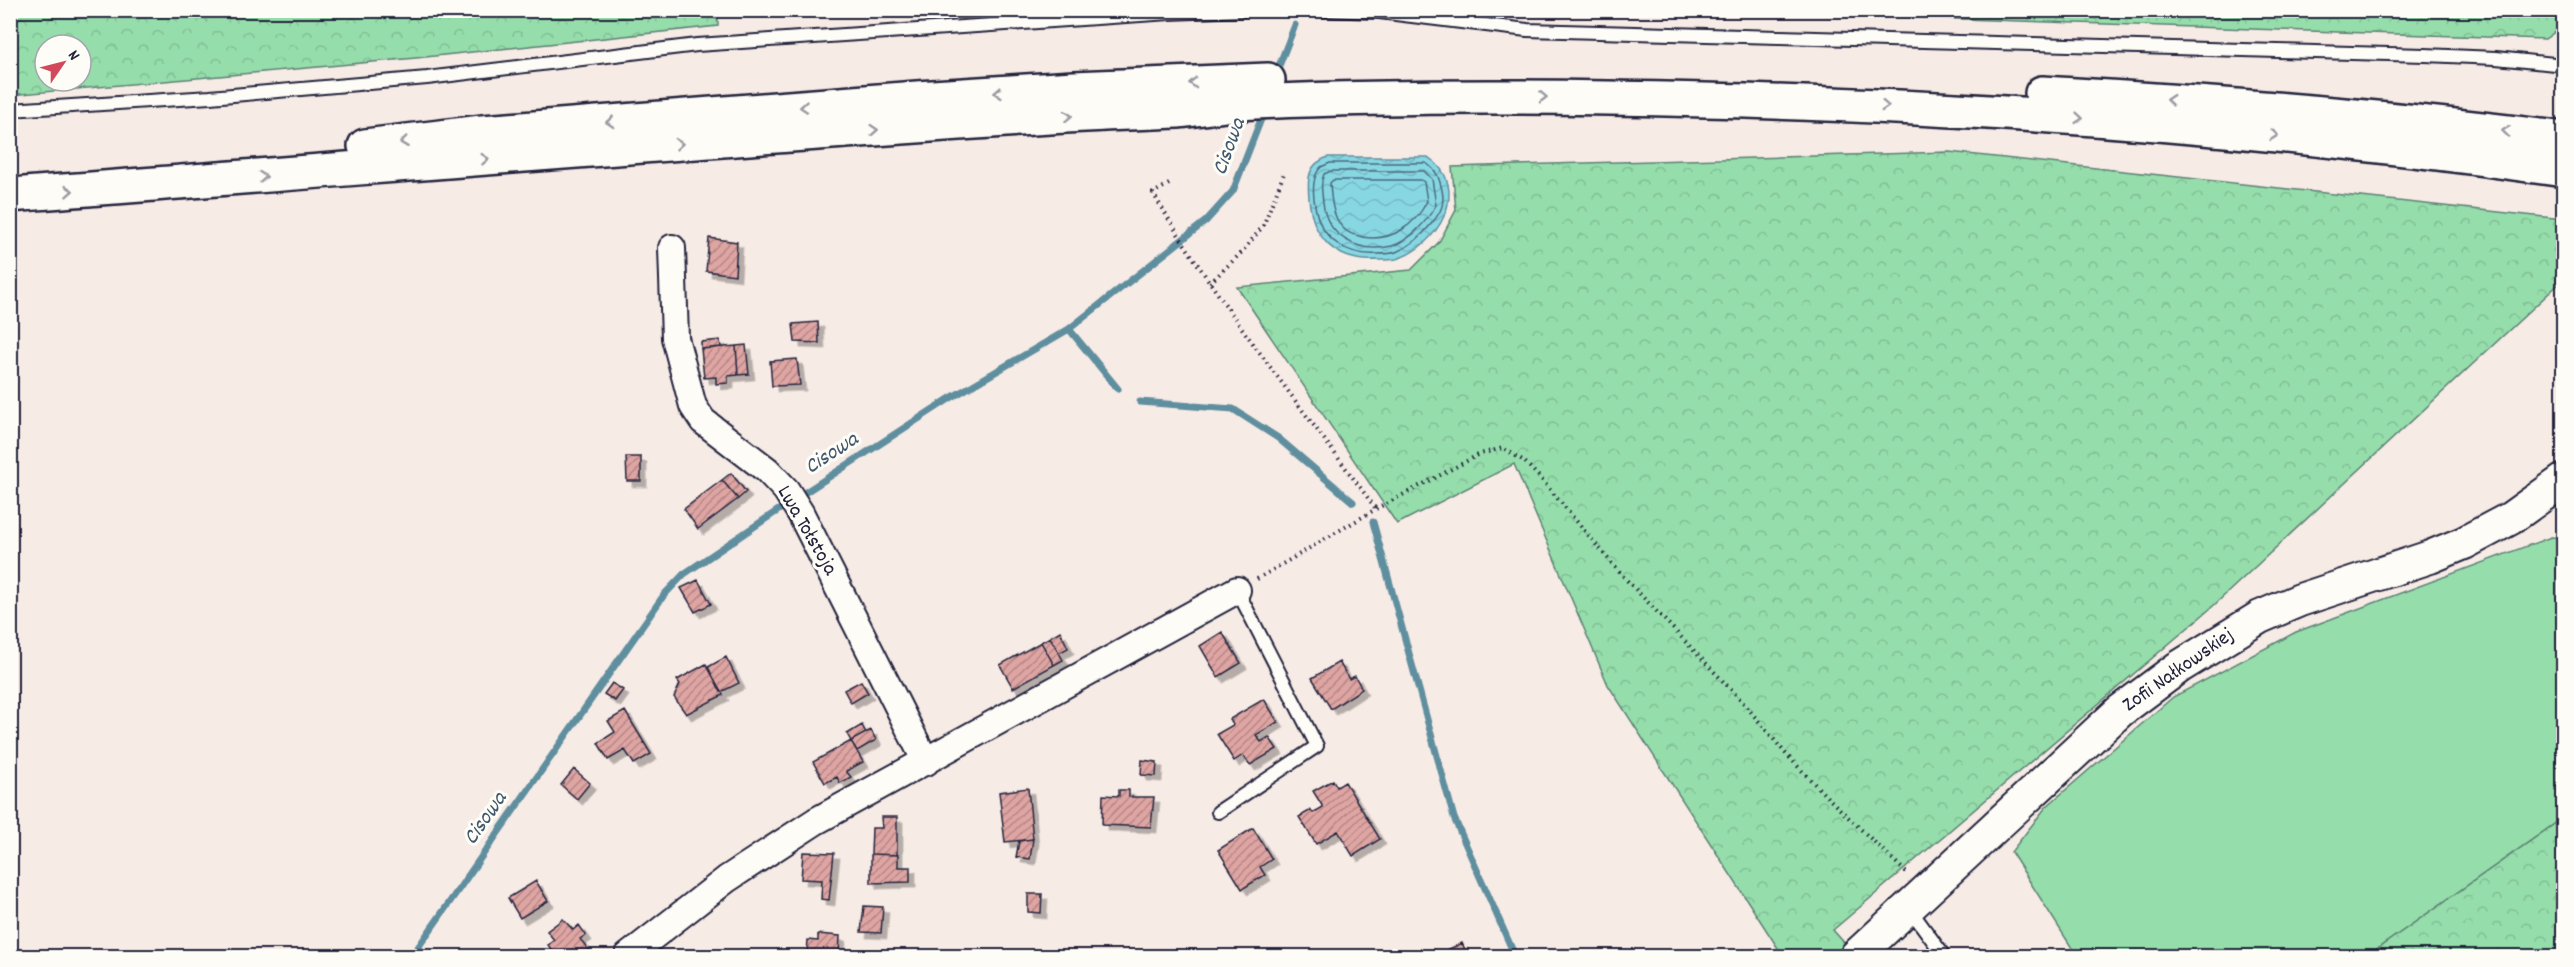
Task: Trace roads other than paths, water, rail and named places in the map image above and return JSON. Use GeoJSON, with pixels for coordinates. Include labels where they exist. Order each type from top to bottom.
{"type":"FeatureCollection","features":[{"type":"Feature","properties":{"kind":"main road"},"geometry":{"type":"LineString","coordinates":[[10,173],[388,144],[494,131],[1074,88],[1248,91],[1615,77],[1936,86],[2218,104],[2444,124],[2564,139]]}},
{"type":"Feature","properties":{"kind":"main road"},"geometry":{"type":"LineString","coordinates":[[1299,89],[1950,109],[2256,133],[2564,170]]}},
{"type":"Feature","properties":{"kind":"main road"},"geometry":{"type":"LineString","coordinates":[[10,195],[1057,116],[1188,110],[1248,91]]}},
{"type":"Feature","properties":{"kind":"street","name":"Lwa Tołstoja"},"geometry":{"type":"LineString","coordinates":[[672,248],[675,338],[693,406],[704,421],[767,470],[786,490],[801,514],[926,762]]}},
{"type":"Feature","properties":{"kind":"street","name":"Zofii Nałkowskiej"},"geometry":{"type":"LineString","coordinates":[[1856,957],[2120,711],[2179,667],[2260,617],[2301,600],[2430,557],[2464,543],[2557,490]]}},
{"type":"Feature","properties":{"kind":"street"},"geometry":{"type":"LineString","coordinates":[[628,957],[727,879],[816,821],[1237,590]]}},
{"type":"Feature","properties":{"kind":"lane"},"geometry":{"type":"LineString","coordinates":[[10,110],[210,97],[426,78],[697,45],[1244,10]]}},
{"type":"Feature","properties":{"kind":"lane"},"geometry":{"type":"LineString","coordinates":[[1323,10],[1379,12],[1527,30],[2449,56],[2564,65]]}},
{"type":"Feature","properties":{"kind":"lane"},"geometry":{"type":"LineString","coordinates":[[1218,812],[1317,746],[1237,590]]}},
{"type":"Feature","properties":{"kind":"lane"},"geometry":{"type":"LineString","coordinates":[[1917,900],[1944,957]]}},
{"type":"Feature","properties":{"kind":"water"},"geometry":{"type":"Polygon","coordinates":[[[1328,157],[1428,157],[1441,170],[1448,184],[1449,199],[1445,215],[1425,242],[1396,259],[1363,260],[1339,252],[1321,236],[1315,225],[1309,198],[1310,173],[1316,164],[1328,157]]]}},
{"type":"Feature","properties":{"kind":"waterway","name":"Cisowa"},"geometry":{"type":"LineString","coordinates":[[1275,76],[1295,25]]}},
{"type":"Feature","properties":{"kind":"waterway","name":"Cisowa"},"geometry":{"type":"LineString","coordinates":[[798,497],[949,399],[1069,329],[1206,221],[1233,191],[1265,109]]}},
{"type":"Feature","properties":{"kind":"waterway"},"geometry":{"type":"LineString","coordinates":[[1069,329],[1118,389]]}},
{"type":"Feature","properties":{"kind":"waterway"},"geometry":{"type":"LineString","coordinates":[[1140,402],[1233,409],[1278,438],[1353,502]]}},
{"type":"Feature","properties":{"kind":"waterway","name":"Cisowa"},"geometry":{"type":"LineString","coordinates":[[412,956],[664,595],[684,574],[789,503]]}},
{"type":"Feature","properties":{"kind":"waterway"},"geometry":{"type":"LineString","coordinates":[[1373,522],[1454,818],[1515,956]]}}]}
